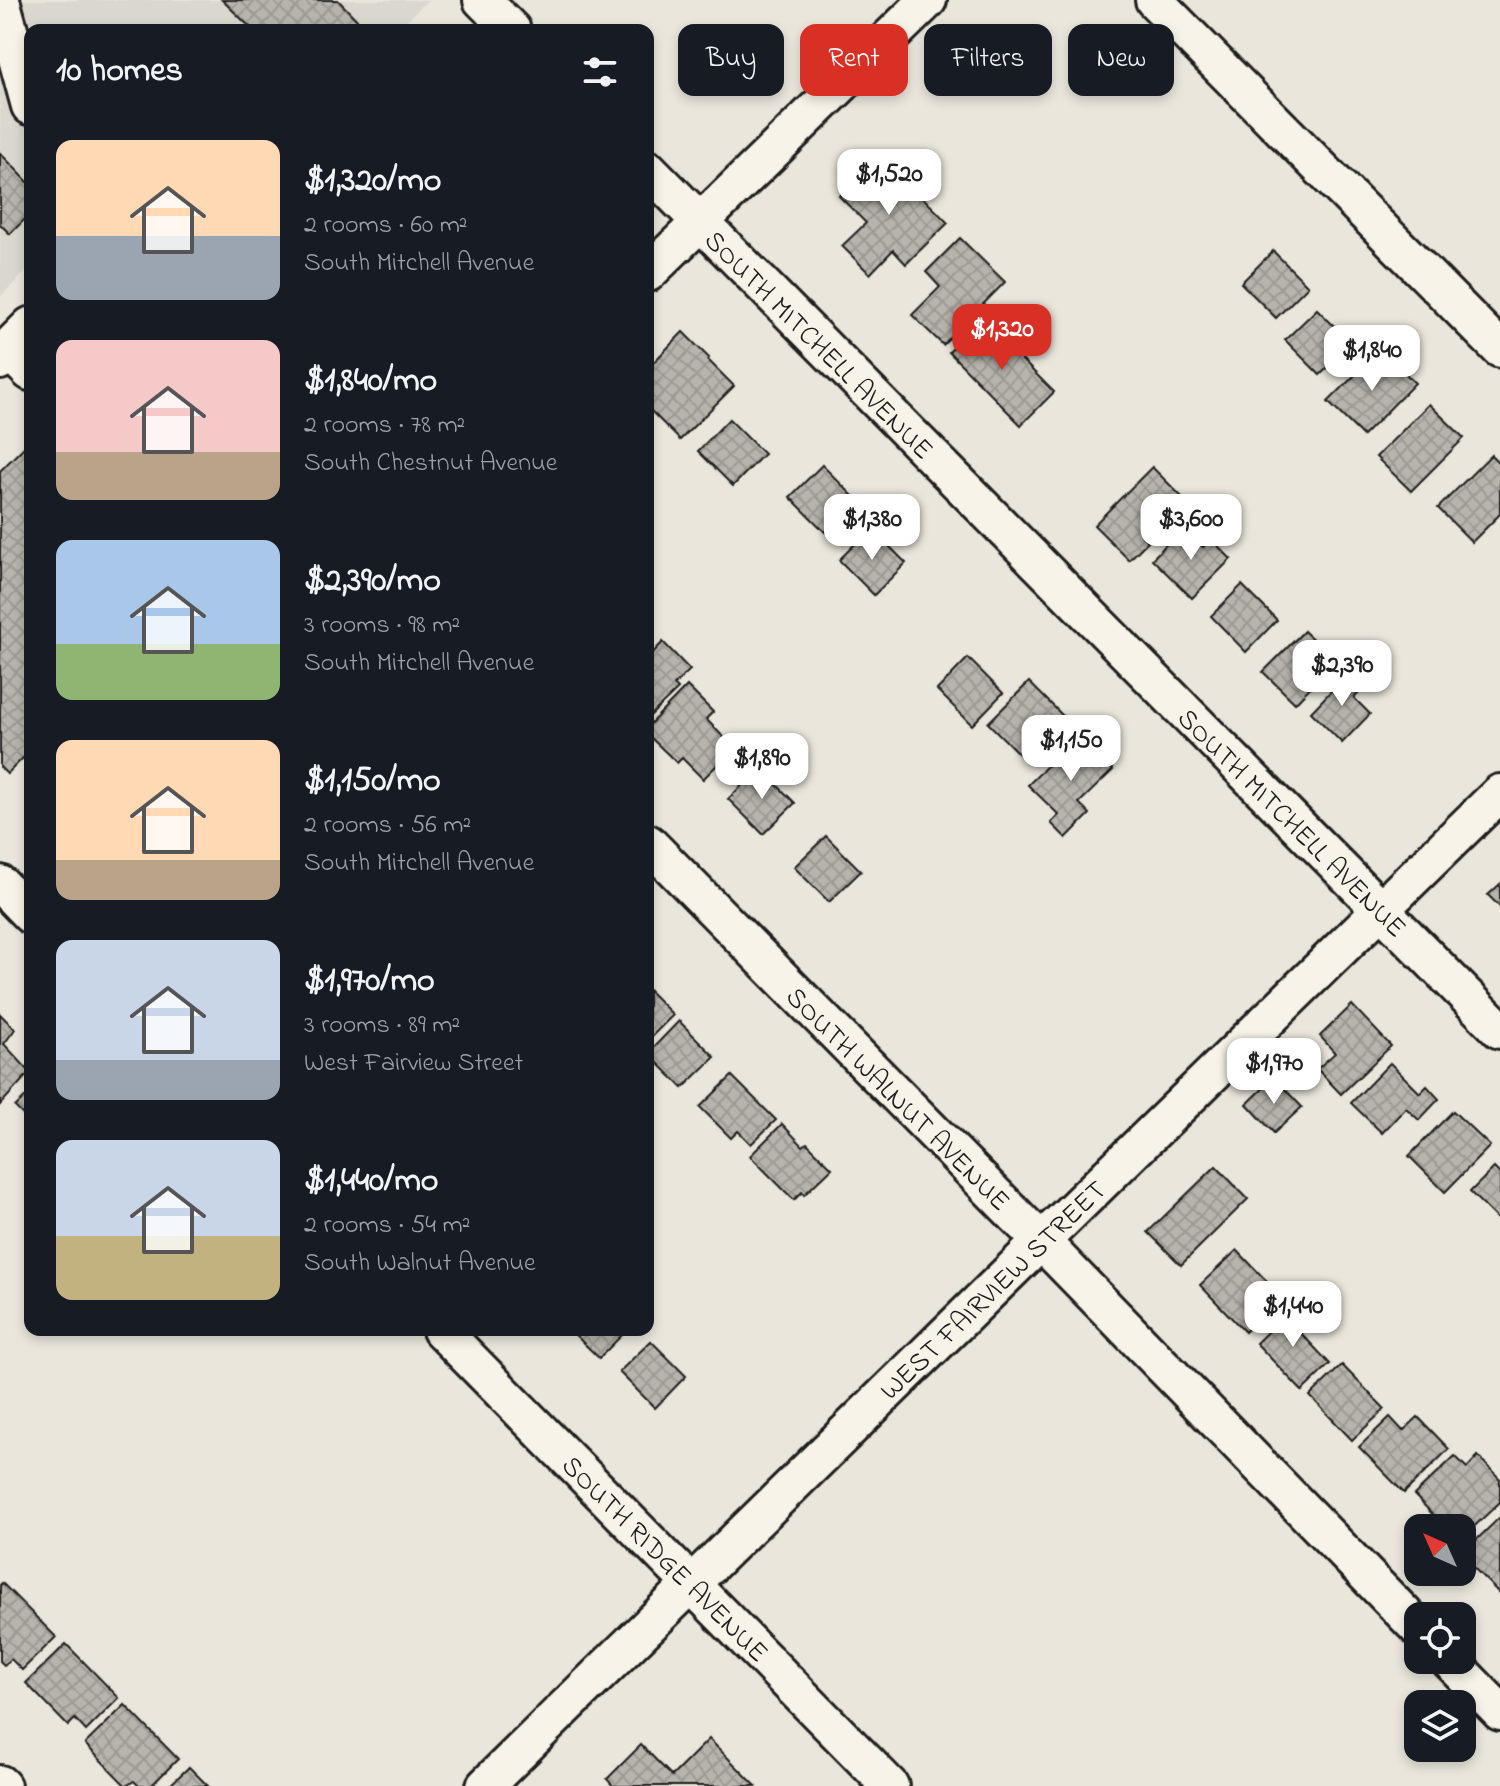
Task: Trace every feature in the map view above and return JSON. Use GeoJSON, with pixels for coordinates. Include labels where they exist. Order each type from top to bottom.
{"type":"FeatureCollection","features":[{"type":"Feature","properties":{"kind":"street"},"geometry":{"type":"LineString","coordinates":[[1,0],[24,84]]}},
{"type":"Feature","properties":{"kind":"street"},"geometry":{"type":"LineString","coordinates":[[482,0],[506,24]]}},
{"type":"Feature","properties":{"kind":"street"},"geometry":{"type":"LineString","coordinates":[[654,267],[928,0]]}},
{"type":"Feature","properties":{"kind":"street"},"geometry":{"type":"LineString","coordinates":[[1154,0],[1500,349]]}},
{"type":"Feature","properties":{"kind":"street","name":"SOUTH MITCHELL AVENUE"},"geometry":{"type":"LineString","coordinates":[[654,175],[1500,1030]]}},
{"type":"Feature","properties":{"kind":"street","name":"WEST FAIRVIEW STREET"},"geometry":{"type":"LineString","coordinates":[[485,1786],[1500,793]]}},
{"type":"Feature","properties":{"kind":"street","name":"SOUTH WALNUT AVENUE"},"geometry":{"type":"LineString","coordinates":[[654,849],[1404,1614]]}},
{"type":"Feature","properties":{"kind":"street","name":"SOUTH RIDGE AVENUE"},"geometry":{"type":"LineString","coordinates":[[447,1336],[890,1786]]}},
{"type":"Feature","properties":{"kind":"street"},"geometry":{"type":"LineString","coordinates":[[1463,1674],[1500,1712]]}},
{"type":"Feature","properties":{"kind":"shaded area"},"geometry":{"type":"Polygon","coordinates":[[[0,0],[428,0],[403,24],[24,24],[24,274],[0,297],[0,0]]]}},
{"type":"Feature","properties":{"kind":"building"},"geometry":{"type":"Polygon","coordinates":[[[222,0],[338,0],[361,24],[247,24],[222,0]]]}},
{"type":"Feature","properties":{"kind":"building"},"geometry":{"type":"Polygon","coordinates":[[[0,153],[24,178],[24,220],[10,234],[0,224],[0,153]]]}},
{"type":"Feature","properties":{"kind":"building"},"geometry":{"type":"Polygon","coordinates":[[[881,155],[948,223],[906,264],[893,250],[870,274],[842,246],[866,223],[839,196],[881,155]]]}},
{"type":"Feature","properties":{"kind":"building"},"geometry":{"type":"Polygon","coordinates":[[[960,238],[1005,282],[943,345],[912,315],[940,287],[926,272],[960,238]]]}},
{"type":"Feature","properties":{"kind":"building"},"geometry":{"type":"Polygon","coordinates":[[[1273,251],[1308,286],[1276,318],[1241,283],[1273,251]]]}},
{"type":"Feature","properties":{"kind":"building"},"geometry":{"type":"Polygon","coordinates":[[[1317,309],[1352,344],[1320,375],[1285,340],[1317,309]]]}},
{"type":"Feature","properties":{"kind":"building"},"geometry":{"type":"Polygon","coordinates":[[[982,320],[1054,392],[1021,425],[949,352],[982,320]]]}},
{"type":"Feature","properties":{"kind":"building"},"geometry":{"type":"Polygon","coordinates":[[[683,332],[734,386],[680,440],[654,414],[654,362],[683,332]]]}},
{"type":"Feature","properties":{"kind":"building"},"geometry":{"type":"Polygon","coordinates":[[[1381,349],[1415,383],[1363,436],[1328,402],[1381,349]]]}},
{"type":"Feature","properties":{"kind":"building"},"geometry":{"type":"Polygon","coordinates":[[[1429,404],[1464,438],[1411,491],[1376,457],[1429,404]]]}},
{"type":"Feature","properties":{"kind":"building"},"geometry":{"type":"Polygon","coordinates":[[[729,419],[764,454],[733,486],[698,451],[729,419]]]}},
{"type":"Feature","properties":{"kind":"building"},"geometry":{"type":"Polygon","coordinates":[[[24,447],[24,757],[7,774],[0,767],[0,471],[24,447]]]}},
{"type":"Feature","properties":{"kind":"building"},"geometry":{"type":"Polygon","coordinates":[[[1491,455],[1500,464],[1500,514],[1472,542],[1438,508],[1491,455]]]}},
{"type":"Feature","properties":{"kind":"building"},"geometry":{"type":"Polygon","coordinates":[[[822,465],[857,500],[825,532],[790,497],[822,465]]]}},
{"type":"Feature","properties":{"kind":"building"},"geometry":{"type":"Polygon","coordinates":[[[1152,467],[1182,497],[1142,536],[1148,541],[1129,560],[1094,525],[1152,467]]]}},
{"type":"Feature","properties":{"kind":"building"},"geometry":{"type":"Polygon","coordinates":[[[1183,527],[1203,547],[1211,539],[1231,559],[1192,598],[1152,559],[1183,527]]]}},
{"type":"Feature","properties":{"kind":"building"},"geometry":{"type":"Polygon","coordinates":[[[871,528],[906,563],[874,595],[839,560],[871,528]]]}},
{"type":"Feature","properties":{"kind":"building"},"geometry":{"type":"Polygon","coordinates":[[[1242,585],[1277,620],[1246,652],[1211,616],[1242,585]]]}},
{"type":"Feature","properties":{"kind":"building"},"geometry":{"type":"Polygon","coordinates":[[[1304,631],[1319,645],[1307,658],[1323,674],[1295,703],[1263,672],[1304,631]]]}},
{"type":"Feature","properties":{"kind":"building"},"geometry":{"type":"Polygon","coordinates":[[[663,642],[690,670],[674,685],[678,689],[654,712],[654,652],[663,642]]]}},
{"type":"Feature","properties":{"kind":"building"},"geometry":{"type":"Polygon","coordinates":[[[968,658],[1003,693],[972,725],[937,690],[968,658]]]}},
{"type":"Feature","properties":{"kind":"building"},"geometry":{"type":"Polygon","coordinates":[[[1350,671],[1366,686],[1354,698],[1370,714],[1342,743],[1311,712],[1350,671]]]}},
{"type":"Feature","properties":{"kind":"building"},"geometry":{"type":"Polygon","coordinates":[[[1029,682],[1065,718],[1024,759],[988,723],[1029,682]]]}},
{"type":"Feature","properties":{"kind":"building"},"geometry":{"type":"Polygon","coordinates":[[[687,686],[713,712],[706,719],[734,748],[703,779],[682,758],[677,763],[654,741],[654,720],[687,686]]]}},
{"type":"Feature","properties":{"kind":"building"},"geometry":{"type":"Polygon","coordinates":[[[1078,735],[1113,770],[1079,803],[1090,814],[1066,838],[1051,823],[1059,815],[1028,785],[1078,735]]]}},
{"type":"Feature","properties":{"kind":"building"},"geometry":{"type":"Polygon","coordinates":[[[760,768],[795,803],[763,834],[728,799],[760,768]]]}},
{"type":"Feature","properties":{"kind":"building"},"geometry":{"type":"Polygon","coordinates":[[[826,836],[861,871],[829,902],[794,867],[826,836]]]}},
{"type":"Feature","properties":{"kind":"building"},"geometry":{"type":"Polygon","coordinates":[[[1500,884],[1500,907],[1488,895],[1500,884]]]}},
{"type":"Feature","properties":{"kind":"building"},"geometry":{"type":"Polygon","coordinates":[[[654,996],[673,1015],[654,1034],[654,996]]]}},
{"type":"Feature","properties":{"kind":"building"},"geometry":{"type":"Polygon","coordinates":[[[1352,1005],[1391,1046],[1341,1094],[1317,1069],[1335,1053],[1320,1036],[1352,1005]]]}},
{"type":"Feature","properties":{"kind":"building"},"geometry":{"type":"Polygon","coordinates":[[[0,1014],[15,1029],[4,1044],[24,1066],[24,1079],[0,1105],[0,1014]]]}},
{"type":"Feature","properties":{"kind":"building"},"geometry":{"type":"Polygon","coordinates":[[[679,1021],[715,1057],[683,1088],[654,1059],[654,1047],[679,1021]]]}},
{"type":"Feature","properties":{"kind":"building"},"geometry":{"type":"Polygon","coordinates":[[[1390,1063],[1420,1093],[1427,1086],[1439,1099],[1419,1120],[1406,1108],[1382,1133],[1351,1103],[1390,1063]]]}},
{"type":"Feature","properties":{"kind":"building"},"geometry":{"type":"Polygon","coordinates":[[[732,1076],[776,1120],[751,1144],[738,1131],[731,1138],[700,1107],[732,1076]]]}},
{"type":"Feature","properties":{"kind":"building"},"geometry":{"type":"Polygon","coordinates":[[[1274,1078],[1302,1107],[1274,1133],[1247,1104],[1274,1078]]]}},
{"type":"Feature","properties":{"kind":"building"},"geometry":{"type":"Polygon","coordinates":[[[24,1099],[24,1116],[15,1107],[24,1099]]]}},
{"type":"Feature","properties":{"kind":"building"},"geometry":{"type":"Polygon","coordinates":[[[1453,1111],[1490,1146],[1445,1192],[1409,1156],[1453,1111]]]}},
{"type":"Feature","properties":{"kind":"building"},"geometry":{"type":"Polygon","coordinates":[[[782,1124],[803,1146],[807,1143],[832,1168],[804,1195],[802,1192],[794,1200],[750,1156],[782,1124]]]}},
{"type":"Feature","properties":{"kind":"building"},"geometry":{"type":"Polygon","coordinates":[[[1216,1166],[1248,1199],[1181,1265],[1148,1232],[1216,1166]]]}},
{"type":"Feature","properties":{"kind":"building"},"geometry":{"type":"Polygon","coordinates":[[[1494,1168],[1500,1174],[1500,1222],[1470,1192],[1494,1168]]]}},
{"type":"Feature","properties":{"kind":"building"},"geometry":{"type":"Polygon","coordinates":[[[1237,1250],[1282,1297],[1245,1332],[1200,1285],[1237,1250]]]}},
{"type":"Feature","properties":{"kind":"building"},"geometry":{"type":"Polygon","coordinates":[[[1295,1305],[1310,1320],[1299,1331],[1330,1364],[1302,1391],[1256,1343],[1295,1305]]]}},
{"type":"Feature","properties":{"kind":"building"},"geometry":{"type":"Polygon","coordinates":[[[576,1336],[621,1336],[599,1358],[576,1336]]]}},
{"type":"Feature","properties":{"kind":"building"},"geometry":{"type":"Polygon","coordinates":[[[651,1341],[686,1376],[655,1408],[619,1372],[651,1341]]]}},
{"type":"Feature","properties":{"kind":"building"},"geometry":{"type":"Polygon","coordinates":[[[1342,1365],[1385,1409],[1352,1440],[1310,1396],[1342,1365]]]}},
{"type":"Feature","properties":{"kind":"building"},"geometry":{"type":"Polygon","coordinates":[[[1390,1417],[1403,1431],[1418,1417],[1449,1449],[1404,1493],[1359,1447],[1390,1417]]]}},
{"type":"Feature","properties":{"kind":"building"},"geometry":{"type":"Polygon","coordinates":[[[1455,1456],[1467,1468],[1478,1456],[1500,1479],[1500,1502],[1476,1525],[1476,1514],[1432,1514],[1414,1495],[1455,1456]]]}},
{"type":"Feature","properties":{"kind":"building"},"geometry":{"type":"Polygon","coordinates":[[[1500,1517],[1500,1594],[1476,1570],[1476,1540],[1500,1517]]]}},
{"type":"Feature","properties":{"kind":"building"},"geometry":{"type":"Polygon","coordinates":[[[2,1583],[56,1637],[22,1670],[11,1659],[4,1665],[0,1661],[2,1583]]]}},
{"type":"Feature","properties":{"kind":"building"},"geometry":{"type":"Polygon","coordinates":[[[66,1644],[119,1698],[86,1731],[75,1719],[68,1726],[26,1683],[66,1644]]]}},
{"type":"Feature","properties":{"kind":"building"},"geometry":{"type":"Polygon","coordinates":[[[125,1705],[178,1759],[151,1786],[139,1786],[134,1781],[126,1786],[85,1744],[125,1705]]]}},
{"type":"Feature","properties":{"kind":"building"},"geometry":{"type":"Polygon","coordinates":[[[709,1739],[756,1786],[613,1786],[607,1779],[641,1745],[672,1776],[709,1739]]]}},
{"type":"Feature","properties":{"kind":"building"},"geometry":{"type":"Polygon","coordinates":[[[189,1767],[208,1786],[169,1786],[189,1767]]]}}]}
